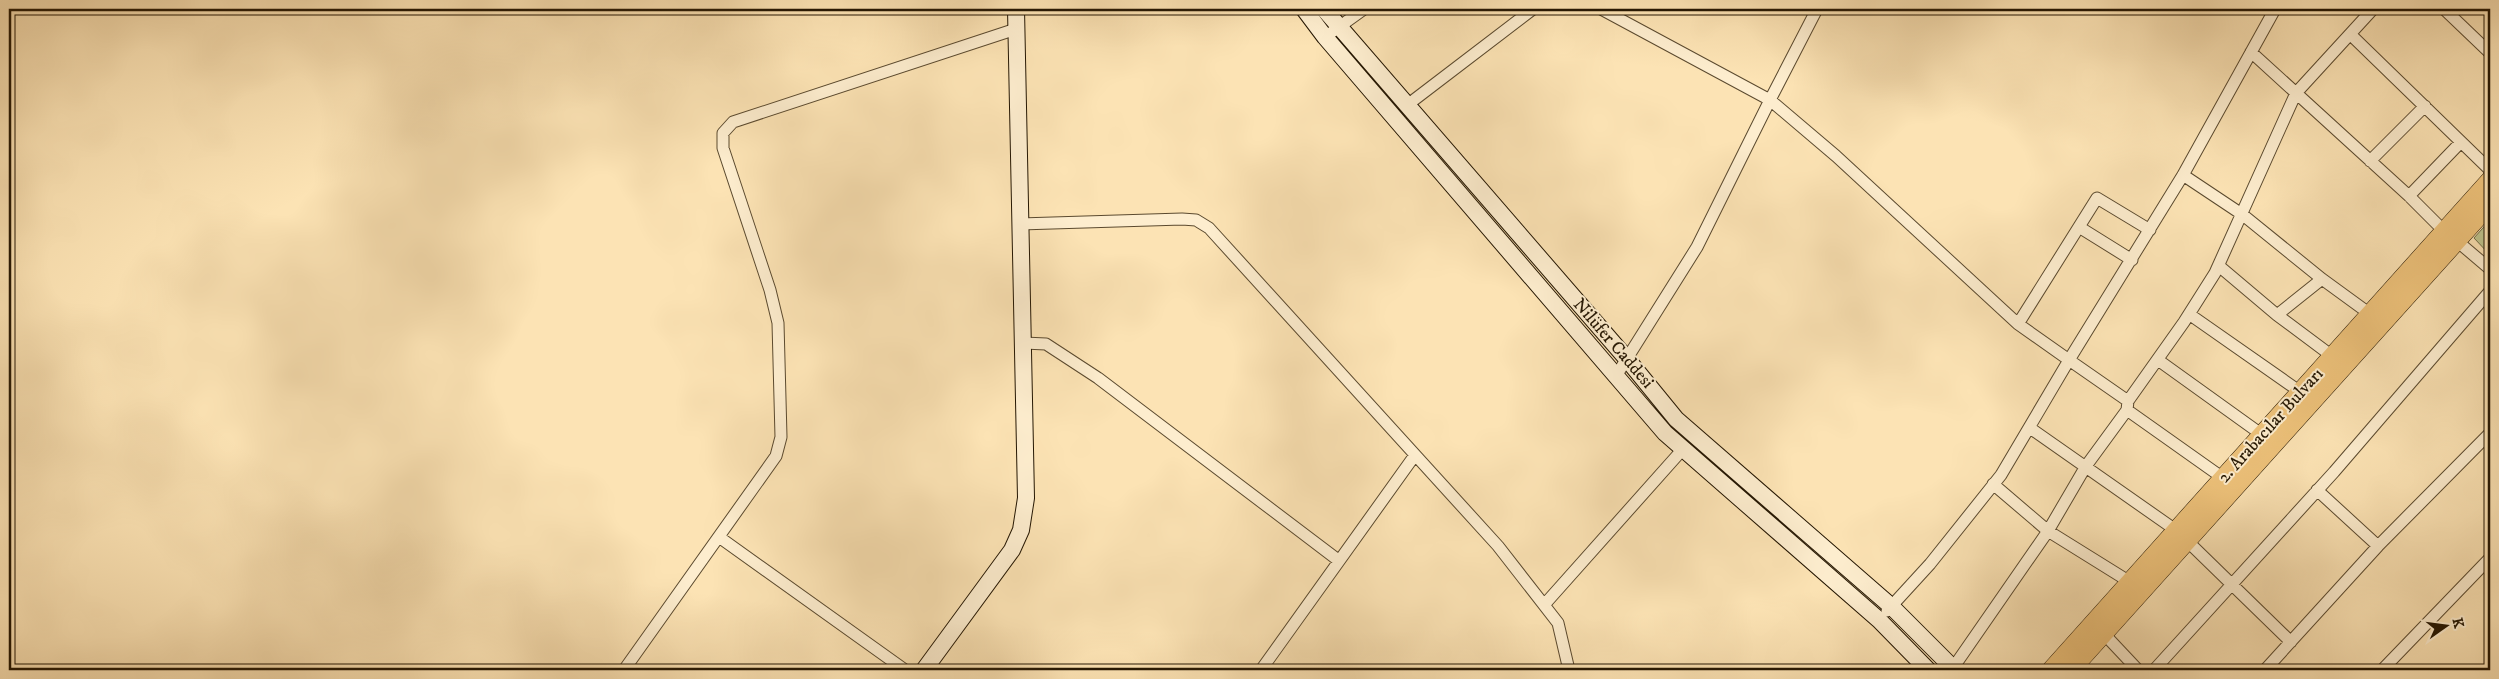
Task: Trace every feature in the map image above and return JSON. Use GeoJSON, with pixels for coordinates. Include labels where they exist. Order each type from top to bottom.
{"type":"FeatureCollection","features":[{"type":"Feature","properties":{"kind":"main road","name":"2. Arabacılar Bulvarı"},"geometry":{"type":"LineString","coordinates":[[2051,670],[2130,582],[2181,536],[2223,478],[2299,391],[2370,314],[2450,236],[2490,180]]}},
{"type":"Feature","properties":{"kind":"main road"},"geometry":{"type":"LineString","coordinates":[[2071,670],[2181,536],[2450,236],[2490,204]]}},
{"type":"Feature","properties":{"kind":"street"},"geometry":{"type":"LineString","coordinates":[[924,670],[1012,550],[1021,530],[1026,498],[1016,9]]}},
{"type":"Feature","properties":{"kind":"street","name":"Nilüfer Caddesi"},"geometry":{"type":"LineString","coordinates":[[1304,9],[1332,33],[1665,433],[1879,620],[1928,670]]}},
{"type":"Feature","properties":{"kind":"street"},"geometry":{"type":"LineString","coordinates":[[1324,9],[1332,33],[1406,106],[1627,359],[1683,426],[1892,607],[1954,669],[2048,531],[2086,466],[2128,406],[2219,266],[2296,93],[2373,9]]}},
{"type":"Feature","properties":{"kind":"street"},"geometry":{"type":"LineString","coordinates":[[1332,33],[1364,9]]}},
{"type":"Feature","properties":{"kind":"street"},"geometry":{"type":"LineString","coordinates":[[1406,106],[1533,9]]}},
{"type":"Feature","properties":{"kind":"street"},"geometry":{"type":"LineString","coordinates":[[1601,9],[1770,100],[1836,156],[2018,324],[2069,360],[2223,478]]}},
{"type":"Feature","properties":{"kind":"street"},"geometry":{"type":"LineString","coordinates":[[1616,376],[1697,246],[1816,9]]}},
{"type":"Feature","properties":{"kind":"street"},"geometry":{"type":"LineString","coordinates":[[1879,620],[1930,564],[1993,484],[2030,428],[2069,360],[2184,175],[2275,9]]}},
{"type":"Feature","properties":{"kind":"street"},"geometry":{"type":"LineString","coordinates":[[2444,9],[2490,53]]}},
{"type":"Feature","properties":{"kind":"street"},"geometry":{"type":"LineString","coordinates":[[624,670],[776,456],[780,437],[778,323],[770,290],[723,148],[723,133],[733,122],[1016,30]]}},
{"type":"Feature","properties":{"kind":"street"},"geometry":{"type":"LineString","coordinates":[[2350,34],[2490,170]]}},
{"type":"Feature","properties":{"kind":"street"},"geometry":{"type":"LineString","coordinates":[[2251,52],[2410,196],[2450,236],[2490,270]]}},
{"type":"Feature","properties":{"kind":"street"},"geometry":{"type":"LineString","coordinates":[[2370,161],[2425,106]]}},
{"type":"Feature","properties":{"kind":"street"},"geometry":{"type":"LineString","coordinates":[[2410,196],[2461,142]]}},
{"type":"Feature","properties":{"kind":"street"},"geometry":{"type":"LineString","coordinates":[[2184,175],[2243,215],[2322,279],[2370,314]]}},
{"type":"Feature","properties":{"kind":"street"},"geometry":{"type":"LineString","coordinates":[[2018,324],[2096,198],[2150,230]]}},
{"type":"Feature","properties":{"kind":"street"},"geometry":{"type":"LineString","coordinates":[[1020,224],[1182,219],[1196,220],[1209,228],[1498,546],[1558,624],[1569,670]]}},
{"type":"Feature","properties":{"kind":"street"},"geometry":{"type":"LineString","coordinates":[[2079,227],[2132,260]]}},
{"type":"Feature","properties":{"kind":"street"},"geometry":{"type":"LineString","coordinates":[[2219,266],[2277,315],[2332,356]]}},
{"type":"Feature","properties":{"kind":"street"},"geometry":{"type":"LineString","coordinates":[[2277,315],[2322,279]]}},
{"type":"Feature","properties":{"kind":"street"},"geometry":{"type":"LineString","coordinates":[[2154,670],[2317,490],[2490,292]]}},
{"type":"Feature","properties":{"kind":"street"},"geometry":{"type":"LineString","coordinates":[[2189,314],[2299,391]]}},
{"type":"Feature","properties":{"kind":"street"},"geometry":{"type":"LineString","coordinates":[[1024,343],[1046,344],[1098,378],[1338,560]]}},
{"type":"Feature","properties":{"kind":"street"},"geometry":{"type":"LineString","coordinates":[[2158,360],[2261,434]]}},
{"type":"Feature","properties":{"kind":"street"},"geometry":{"type":"LineString","coordinates":[[2030,428],[2086,466],[2181,536],[2291,642]]}},
{"type":"Feature","properties":{"kind":"street"},"geometry":{"type":"LineString","coordinates":[[2265,670],[2378,546],[2490,433]]}},
{"type":"Feature","properties":{"kind":"street"},"geometry":{"type":"LineString","coordinates":[[1544,605],[1683,449]]}},
{"type":"Feature","properties":{"kind":"street"},"geometry":{"type":"LineString","coordinates":[[1261,670],[1415,455]]}},
{"type":"Feature","properties":{"kind":"street"},"geometry":{"type":"LineString","coordinates":[[1993,484],[2048,531],[2130,582]]}},
{"type":"Feature","properties":{"kind":"street"},"geometry":{"type":"LineString","coordinates":[[2317,490],[2378,546]]}},
{"type":"Feature","properties":{"kind":"street"},"geometry":{"type":"LineString","coordinates":[[719,537],[905,670]]}},
{"type":"Feature","properties":{"kind":"street"},"geometry":{"type":"LineString","coordinates":[[2382,670],[2490,558]]}},
{"type":"Feature","properties":{"kind":"street"},"geometry":{"type":"LineString","coordinates":[[2106,636],[2138,670]]}},
{"type":"Feature","properties":{"kind":"green space"},"geometry":{"type":"Polygon","coordinates":[[[2490,220],[2490,255],[2474,238],[2490,220]]]}}]}
